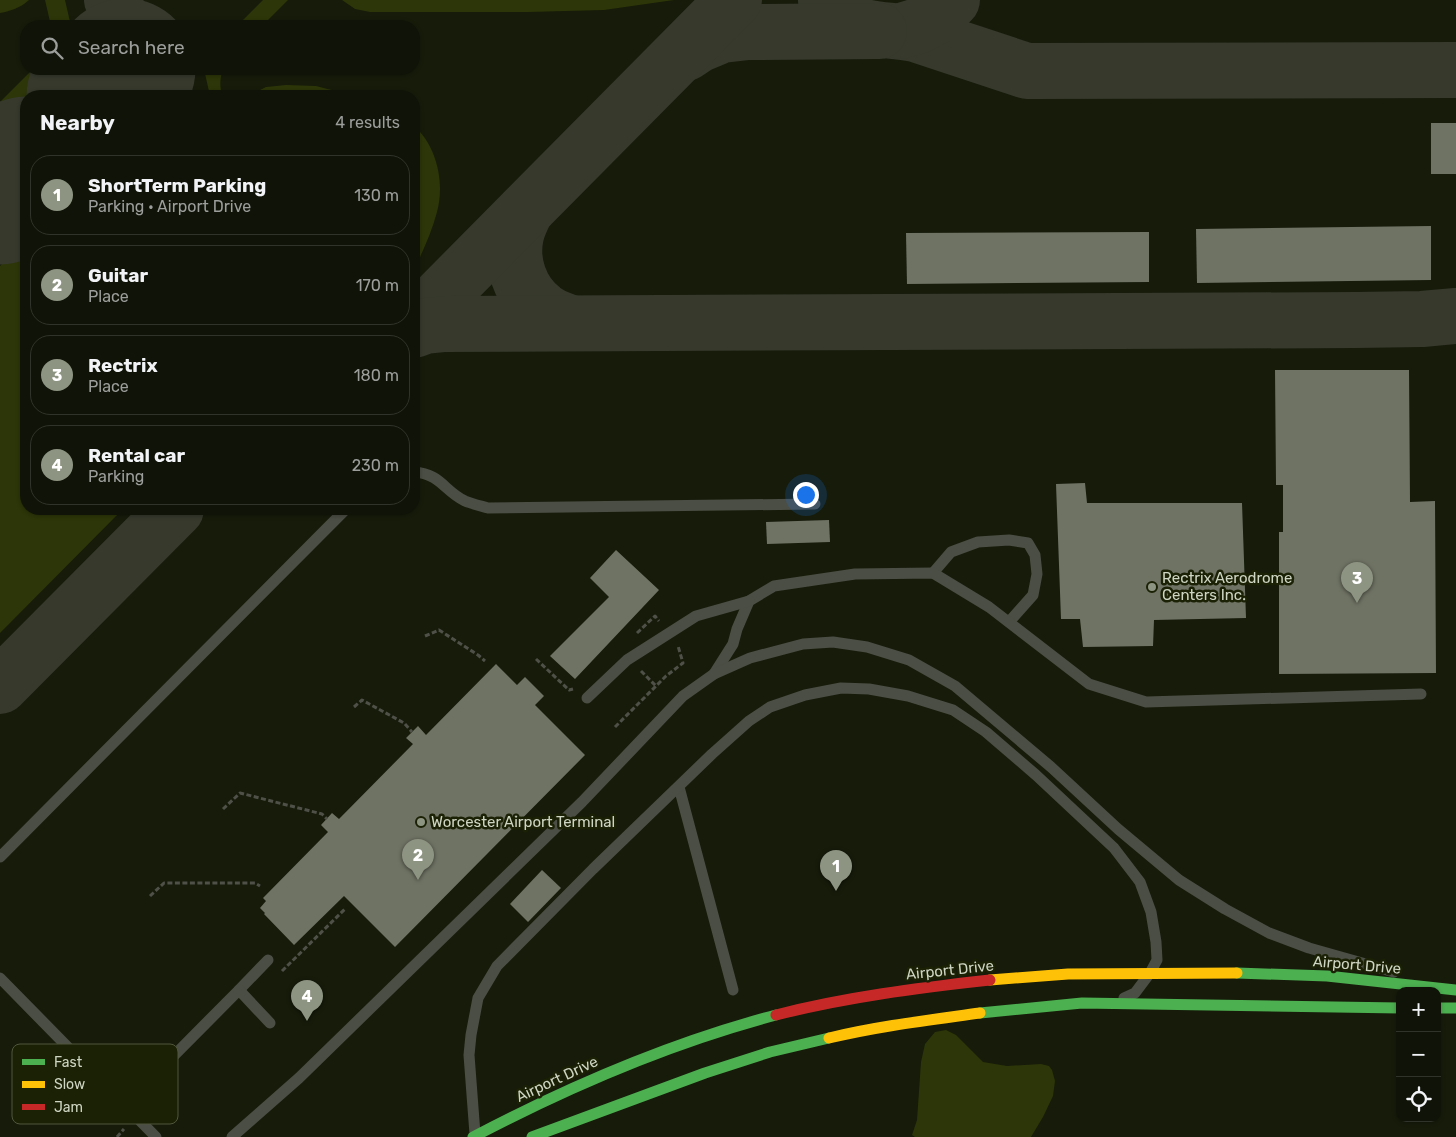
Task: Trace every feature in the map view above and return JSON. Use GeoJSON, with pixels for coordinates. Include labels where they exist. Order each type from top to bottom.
{"type":"FeatureCollection","features":[{"type":"Feature","properties":{"kind":"main road","name":"Airport Drive"},"geometry":{"type":"LineString","coordinates":[[474,1136],[562,1092],[646,1056],[720,1031],[800,1009],[892,992],[1045,975],[1150,973],[1285,974],[1456,989]]}},
{"type":"Feature","properties":{"kind":"main road"},"geometry":{"type":"LineString","coordinates":[[532,1137],[705,1073],[779,1050],[855,1032],[923,1021],[985,1012],[1082,1003],[1396,1008]]}},
{"type":"Feature","properties":{"kind":"main road"},"geometry":{"type":"LineString","coordinates":[[1441,1008],[1456,1008]]}},
{"type":"Feature","properties":{"kind":"lane"},"geometry":{"type":"LineString","coordinates":[[420,473],[435,477],[465,501],[488,508],[815,504]]}},
{"type":"Feature","properties":{"kind":"lane"},"geometry":{"type":"LineString","coordinates":[[0,857],[340,515]]}},
{"type":"Feature","properties":{"kind":"lane"},"geometry":{"type":"LineString","coordinates":[[933,573],[951,552],[978,542],[1009,540],[1028,543],[1035,555],[1037,574],[1033,595],[1009,622]]}},
{"type":"Feature","properties":{"kind":"lane"},"geometry":{"type":"LineString","coordinates":[[587,698],[627,660],[696,616],[749,602],[774,586],[855,574],[933,573],[989,606],[1089,684],[1146,702],[1421,694]]}},
{"type":"Feature","properties":{"kind":"lane"},"geometry":{"type":"LineString","coordinates":[[714,674],[733,644],[749,602]]}},
{"type":"Feature","properties":{"kind":"lane"},"geometry":{"type":"LineString","coordinates":[[232,1137],[299,1078],[574,809],[683,696],[714,674],[750,658],[803,644],[833,642],[867,647],[909,660],[955,686],[1051,767],[1118,829],[1179,880],[1225,909],[1269,933],[1310,948],[1456,989]]}},
{"type":"Feature","properties":{"kind":"lane"},"geometry":{"type":"LineString","coordinates":[[474,1136],[469,1055],[471,1035],[478,998],[497,966],[679,786],[749,721],[770,707],[805,695],[841,688],[869,689],[908,696],[954,710],[986,732],[1036,775],[1114,848],[1140,882],[1151,912],[1157,960],[1135,993],[1111,1004]]}},
{"type":"Feature","properties":{"kind":"lane"},"geometry":{"type":"LineString","coordinates":[[679,786],[733,990]]}},
{"type":"Feature","properties":{"kind":"lane"},"geometry":{"type":"LineString","coordinates":[[178,1052],[268,960]]}},
{"type":"Feature","properties":{"kind":"lane"},"geometry":{"type":"LineString","coordinates":[[0,978],[64,1044]]}},
{"type":"Feature","properties":{"kind":"lane"},"geometry":{"type":"LineString","coordinates":[[239,990],[270,1023]]}},
{"type":"Feature","properties":{"kind":"lane"},"geometry":{"type":"LineString","coordinates":[[143,1124],[156,1137]]}},
{"type":"Feature","properties":{"kind":"path"},"geometry":{"type":"LineString","coordinates":[[425,636],[439,630],[485,661]]}},
{"type":"Feature","properties":{"kind":"path"},"geometry":{"type":"LineString","coordinates":[[642,671],[656,686]]}},
{"type":"Feature","properties":{"kind":"path"},"geometry":{"type":"LineString","coordinates":[[354,707],[362,700],[404,723],[412,732]]}},
{"type":"Feature","properties":{"kind":"path"},"geometry":{"type":"LineString","coordinates":[[223,809],[240,793],[322,814],[327,819]]}},
{"type":"Feature","properties":{"kind":"path"},"geometry":{"type":"LineString","coordinates":[[150,896],[164,883],[255,883],[260,886]]}},
{"type":"Feature","properties":{"kind":"path"},"geometry":{"type":"LineString","coordinates":[[275,977],[346,908]]}},
{"type":"Feature","properties":{"kind":"path"},"geometry":{"type":"LineString","coordinates":[[117,1137],[124,1129]]}},
{"type":"Feature","properties":{"kind":"green space"},"geometry":{"type":"Polygon","coordinates":[[[0,0],[29,0],[15,9],[0,13],[0,0]]]}},
{"type":"Feature","properties":{"kind":"green space"},"geometry":{"type":"Polygon","coordinates":[[[45,0],[65,0],[70,20],[50,20],[45,0]]]}},
{"type":"Feature","properties":{"kind":"green space"},"geometry":{"type":"Polygon","coordinates":[[[263,0],[288,0],[268,20],[243,20],[263,0]]]}},
{"type":"Feature","properties":{"kind":"green space"},"geometry":{"type":"Polygon","coordinates":[[[342,0],[674,0],[604,10],[370,12],[355,9],[342,0]]]}},
{"type":"Feature","properties":{"kind":"green space"},"geometry":{"type":"Polygon","coordinates":[[[27,75],[52,75],[37,90],[20,90],[20,107],[0,128],[0,102],[27,75]]]}},
{"type":"Feature","properties":{"kind":"green space"},"geometry":{"type":"Polygon","coordinates":[[[205,75],[221,75],[221,90],[209,90],[205,75]]]}},
{"type":"Feature","properties":{"kind":"green space"},"geometry":{"type":"Polygon","coordinates":[[[286,85],[316,86],[332,90],[260,90],[266,87],[286,85]]]}},
{"type":"Feature","properties":{"kind":"green space"},"geometry":{"type":"Polygon","coordinates":[[[420,132],[433,154],[437,166],[440,189],[435,219],[420,258],[420,132]]]}},
{"type":"Feature","properties":{"kind":"green space"},"geometry":{"type":"Polygon","coordinates":[[[20,246],[20,515],[117,515],[0,633],[0,266],[20,246]]]}},
{"type":"Feature","properties":{"kind":"green space"},"geometry":{"type":"Polygon","coordinates":[[[946,1030],[956,1035],[983,1062],[1007,1066],[1041,1064],[1049,1066],[1055,1081],[1053,1096],[1031,1137],[915,1137],[912,1135],[917,1120],[921,1062],[925,1044],[935,1032],[946,1030]]]}},
{"type":"Feature","properties":{"kind":"building"},"geometry":{"type":"Polygon","coordinates":[[[1431,123],[1456,123],[1456,174],[1431,174],[1431,123]]]}},
{"type":"Feature","properties":{"kind":"building"},"geometry":{"type":"Polygon","coordinates":[[[1431,226],[1431,280],[1197,283],[1196,229],[1431,226]]]}},
{"type":"Feature","properties":{"kind":"building"},"geometry":{"type":"Polygon","coordinates":[[[1149,232],[1149,282],[907,284],[906,233],[1149,232]]]}},
{"type":"Feature","properties":{"kind":"building"},"geometry":{"type":"Polygon","coordinates":[[[1275,370],[1409,370],[1410,502],[1435,501],[1436,673],[1279,674],[1279,532],[1283,532],[1283,485],[1276,485],[1275,370]]]}},
{"type":"Feature","properties":{"kind":"building","name":"Rectrix Aerodrome Centers Inc."},"geometry":{"type":"Polygon","coordinates":[[[1085,483],[1087,503],[1242,503],[1246,618],[1154,620],[1153,646],[1083,647],[1080,619],[1061,619],[1056,484],[1085,483]]]}},
{"type":"Feature","properties":{"kind":"building"},"geometry":{"type":"Polygon","coordinates":[[[829,520],[830,542],[767,544],[766,522],[829,520]]]}},
{"type":"Feature","properties":{"kind":"building"},"geometry":{"type":"Polygon","coordinates":[[[616,550],[659,590],[575,679],[550,656],[609,597],[590,578],[616,550]]]}},
{"type":"Feature","properties":{"kind":"building","name":"Worcester Airport Terminal"},"geometry":{"type":"Polygon","coordinates":[[[496,664],[517,685],[525,677],[544,696],[535,705],[585,755],[395,947],[344,896],[294,945],[260,908],[266,901],[263,898],[328,832],[321,825],[332,813],[339,819],[413,744],[406,738],[418,726],[426,735],[496,664]]]}},
{"type":"Feature","properties":{"kind":"building"},"geometry":{"type":"Polygon","coordinates":[[[542,870],[561,888],[528,922],[510,904],[542,870]]]}},
{"type":"Feature","properties":{"kind":"taxiway"},"geometry":{"type":"LineString","coordinates":[[112,0],[122,20]]}},
{"type":"Feature","properties":{"kind":"taxiway"},"geometry":{"type":"LineString","coordinates":[[420,317],[734,0]]}},
{"type":"Feature","properties":{"kind":"taxiway"},"geometry":{"type":"LineString","coordinates":[[826,0],[845,19],[866,28],[915,34],[1027,71],[1456,70]]}},
{"type":"Feature","properties":{"kind":"taxiway"},"geometry":{"type":"LineString","coordinates":[[901,31],[918,26],[935,17],[952,0]]}},
{"type":"Feature","properties":{"kind":"taxiway"},"geometry":{"type":"LineString","coordinates":[[686,53],[698,45],[722,35],[748,32],[879,31]]}},
{"type":"Feature","properties":{"kind":"taxiway"},"geometry":{"type":"LineString","coordinates":[[149,75],[157,90]]}},
{"type":"Feature","properties":{"kind":"taxiway"},"geometry":{"type":"LineString","coordinates":[[526,210],[518,228],[514,245],[518,276],[534,302],[548,314],[570,323]]}},
{"type":"Feature","properties":{"kind":"taxiway"},"geometry":{"type":"LineString","coordinates":[[420,328],[445,324],[1356,320],[1422,319],[1456,316]]}},
{"type":"Feature","properties":{"kind":"taxiway"},"geometry":{"type":"LineString","coordinates":[[0,686],[170,515]]}},
{"type":"Feature","properties":{"kind":"runway"},"geometry":{"type":"LineString","coordinates":[[103,90],[119,75]]}},
{"type":"Feature","properties":{"kind":"runway"},"geometry":{"type":"LineString","coordinates":[[0,194],[20,173]]}},
{"type":"Feature","properties":{"kind":"traffic: fast"},"geometry":{"type":"LineString","coordinates":[[1237,973],[1327,976],[1456,990]]}},
{"type":"Feature","properties":{"kind":"traffic: fast"},"geometry":{"type":"LineString","coordinates":[[980,1013],[1082,1003],[1396,1008]]}},
{"type":"Feature","properties":{"kind":"traffic: fast"},"geometry":{"type":"LineString","coordinates":[[1441,1008],[1456,1008]]}},
{"type":"Feature","properties":{"kind":"traffic: fast"},"geometry":{"type":"LineString","coordinates":[[473,1137],[546,1100],[621,1067],[659,1052],[776,1015]]}},
{"type":"Feature","properties":{"kind":"traffic: fast"},"geometry":{"type":"LineString","coordinates":[[532,1137],[705,1073],[770,1052],[829,1038]]}},
{"type":"Feature","properties":{"kind":"traffic: slow"},"geometry":{"type":"LineString","coordinates":[[990,980],[1068,974],[1237,973]]}},
{"type":"Feature","properties":{"kind":"traffic: slow"},"geometry":{"type":"LineString","coordinates":[[829,1038],[886,1027],[980,1013]]}},
{"type":"Feature","properties":{"kind":"traffic: jam"},"geometry":{"type":"LineString","coordinates":[[776,1015],[855,998],[990,980]]}},
{"type":"Feature","properties":{"kind":"place","name":"Rectrix Aerodrome Centers Inc."},"geometry":{"type":"Point","coordinates":[1152,587]}},
{"type":"Feature","properties":{"kind":"place","name":"Rectrix"},"geometry":{"type":"Point","coordinates":[1357,603]}},
{"type":"Feature","properties":{"kind":"place","name":"Worcester Airport Terminal"},"geometry":{"type":"Point","coordinates":[421,822]}},
{"type":"Feature","properties":{"kind":"place","name":"Guitar"},"geometry":{"type":"Point","coordinates":[418,880]}},
{"type":"Feature","properties":{"kind":"place","name":"ShortTerm Parking"},"geometry":{"type":"Point","coordinates":[836,891]}},
{"type":"Feature","properties":{"kind":"place","name":"Rental car"},"geometry":{"type":"Point","coordinates":[307,1021]}}]}
